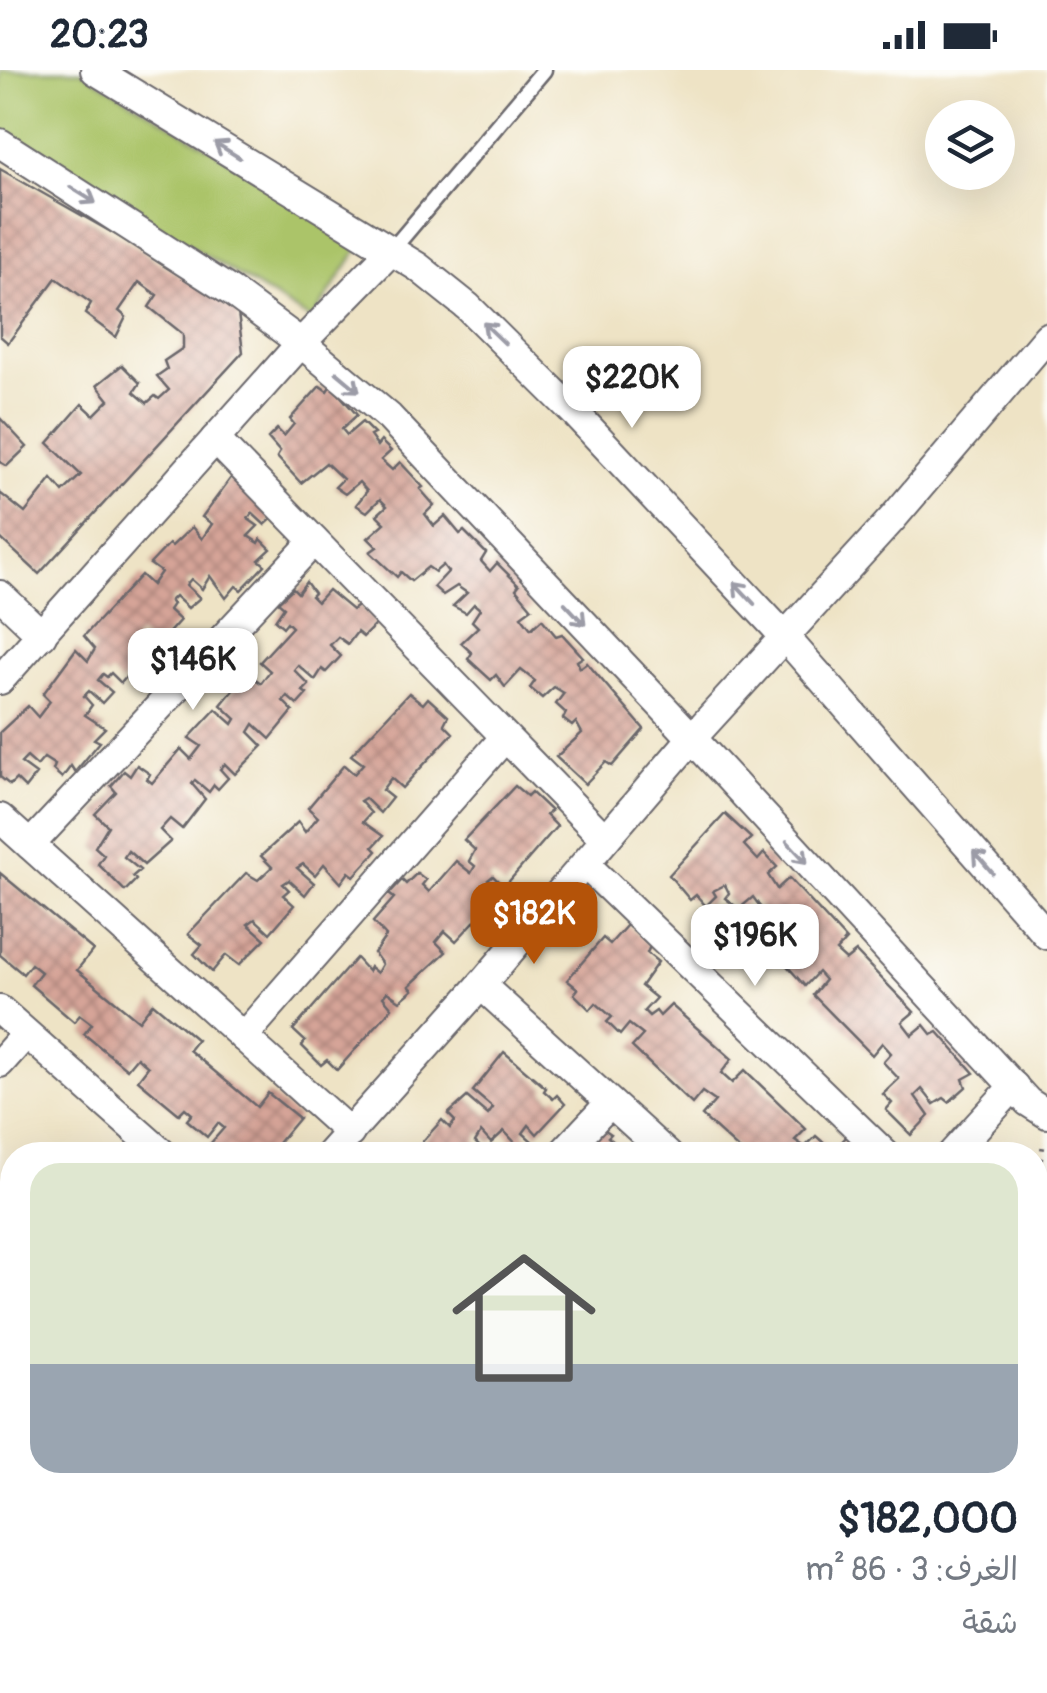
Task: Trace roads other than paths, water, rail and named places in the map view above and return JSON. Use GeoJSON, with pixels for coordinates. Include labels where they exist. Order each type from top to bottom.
{"type":"FeatureCollection","features":[{"type":"Feature","properties":{"kind":"street"},"geometry":{"type":"LineString","coordinates":[[95,70],[418,268],[468,307],[785,637],[1047,935]]}},
{"type":"Feature","properties":{"kind":"street"},"geometry":{"type":"LineString","coordinates":[[0,143],[232,292],[301,343],[389,417],[692,738],[1014,1086],[1046,1126]]}},
{"type":"Feature","properties":{"kind":"street"},"geometry":{"type":"LineString","coordinates":[[0,680],[301,343],[391,251]]}},
{"type":"Feature","properties":{"kind":"street"},"geometry":{"type":"LineString","coordinates":[[341,1142],[692,738],[893,518],[1047,337]]}},
{"type":"Feature","properties":{"kind":"street"},"geometry":{"type":"LineString","coordinates":[[215,439],[605,839]]}},
{"type":"Feature","properties":{"kind":"street"},"geometry":{"type":"LineString","coordinates":[[30,845],[314,540]]}},
{"type":"Feature","properties":{"kind":"street"},"geometry":{"type":"LineString","coordinates":[[0,595],[42,634]]}},
{"type":"Feature","properties":{"kind":"street"},"geometry":{"type":"LineString","coordinates":[[243,1037],[505,737]]}},
{"type":"Feature","properties":{"kind":"street"},"geometry":{"type":"LineString","coordinates":[[0,818],[350,1132]]}},
{"type":"Feature","properties":{"kind":"street"},"geometry":{"type":"LineString","coordinates":[[584,864],[873,1142]]}},
{"type":"Feature","properties":{"kind":"street"},"geometry":{"type":"LineString","coordinates":[[481,984],[654,1142]]}},
{"type":"Feature","properties":{"kind":"street"},"geometry":{"type":"LineString","coordinates":[[0,1010],[149,1142]]}},
{"type":"Feature","properties":{"kind":"street"},"geometry":{"type":"LineString","coordinates":[[0,1063],[26,1035]]}},
{"type":"Feature","properties":{"kind":"street"},"geometry":{"type":"LineString","coordinates":[[963,1142],[1014,1086]]}},
{"type":"Feature","properties":{"kind":"street"},"geometry":{"type":"LineString","coordinates":[[573,1142],[610,1102]]}},
{"type":"Feature","properties":{"kind":"lane"},"geometry":{"type":"LineString","coordinates":[[391,251],[544,70]]}}]}
